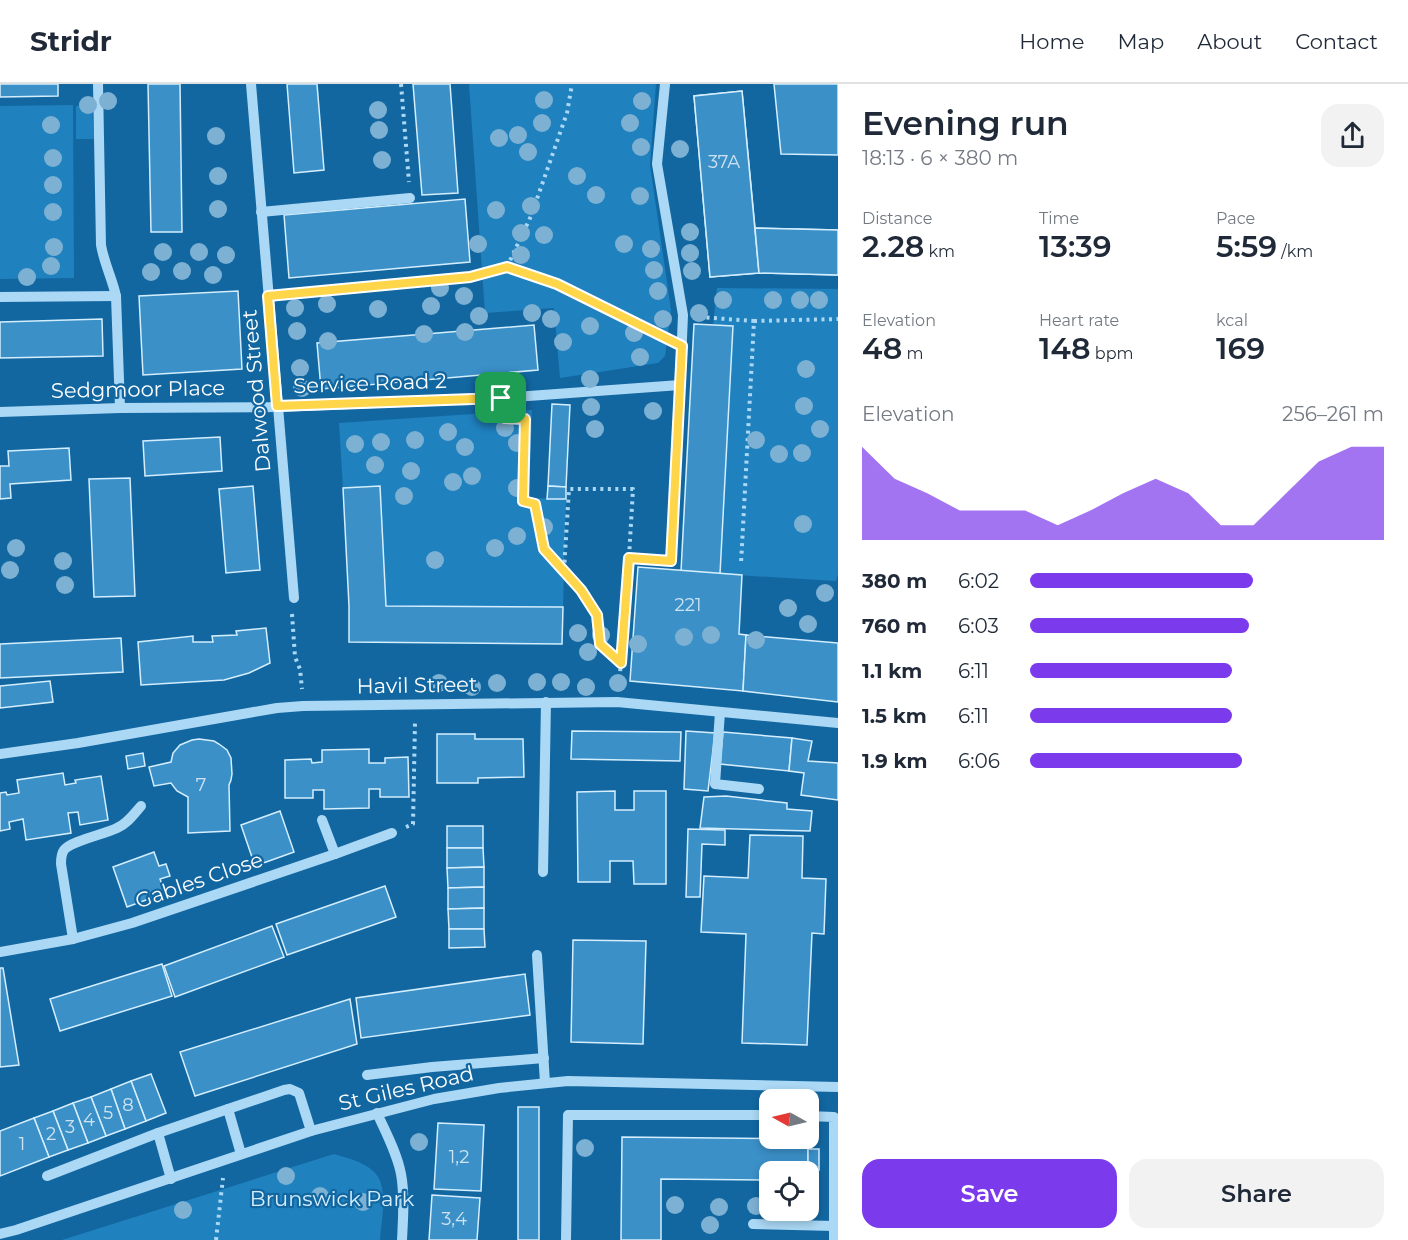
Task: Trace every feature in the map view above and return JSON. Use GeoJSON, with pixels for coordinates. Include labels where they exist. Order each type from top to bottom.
{"type":"FeatureCollection","features":[{"type":"Feature","properties":{"kind":"street"},"geometry":{"type":"LineString","coordinates":[[98,84],[101,245],[116,296],[120,408]]}},
{"type":"Feature","properties":{"kind":"street","name":"Dalwood Street"},"geometry":{"type":"LineString","coordinates":[[251,84],[294,598]]}},
{"type":"Feature","properties":{"kind":"street"},"geometry":{"type":"LineString","coordinates":[[665,84],[657,164],[683,315],[671,561]]}},
{"type":"Feature","properties":{"kind":"street"},"geometry":{"type":"LineString","coordinates":[[261,212],[410,198]]}},
{"type":"Feature","properties":{"kind":"street"},"geometry":{"type":"LineString","coordinates":[[0,297],[116,296]]}},
{"type":"Feature","properties":{"kind":"street","name":"Service Road 2"},"geometry":{"type":"LineString","coordinates":[[277,406],[501,398],[680,385]]}},
{"type":"Feature","properties":{"kind":"street","name":"Sedgmoor Place"},"geometry":{"type":"LineString","coordinates":[[0,411],[277,406]]}},
{"type":"Feature","properties":{"kind":"street"},"geometry":{"type":"LineString","coordinates":[[543,872],[546,702]]}},
{"type":"Feature","properties":{"kind":"street","name":"Havil Street"},"geometry":{"type":"LineString","coordinates":[[0,754],[78,743],[277,708],[303,706],[617,702],[838,723]]}},
{"type":"Feature","properties":{"kind":"street"},"geometry":{"type":"LineString","coordinates":[[720,712],[715,784],[759,789]]}},
{"type":"Feature","properties":{"kind":"street"},"geometry":{"type":"LineString","coordinates":[[73,939],[61,864],[64,849],[118,828],[128,821],[141,806]]}},
{"type":"Feature","properties":{"kind":"street"},"geometry":{"type":"LineString","coordinates":[[322,820],[335,854]]}},
{"type":"Feature","properties":{"kind":"street","name":"Gables Close"},"geometry":{"type":"LineString","coordinates":[[0,952],[73,939],[132,923],[392,833]]}},
{"type":"Feature","properties":{"kind":"street"},"geometry":{"type":"LineString","coordinates":[[537,955],[545,1083]]}},
{"type":"Feature","properties":{"kind":"street"},"geometry":{"type":"LineString","coordinates":[[367,1075],[544,1058]]}},
{"type":"Feature","properties":{"kind":"street","name":"St Giles Road"},"geometry":{"type":"LineString","coordinates":[[0,1234],[311,1131],[434,1099],[499,1088],[578,1081],[838,1088]]}},
{"type":"Feature","properties":{"kind":"street"},"geometry":{"type":"LineString","coordinates":[[47,1176],[158,1133],[290,1089],[299,1093],[311,1131]]}},
{"type":"Feature","properties":{"kind":"street"},"geometry":{"type":"LineString","coordinates":[[228,1108],[241,1154]]}},
{"type":"Feature","properties":{"kind":"street"},"geometry":{"type":"LineString","coordinates":[[377,1113],[401,1175],[402,1240]]}},
{"type":"Feature","properties":{"kind":"street"},"geometry":{"type":"LineString","coordinates":[[566,1240],[568,1115],[759,1115]]}},
{"type":"Feature","properties":{"kind":"street"},"geometry":{"type":"LineString","coordinates":[[819,1116],[834,1117],[834,1240]]}},
{"type":"Feature","properties":{"kind":"street"},"geometry":{"type":"LineString","coordinates":[[158,1133],[171,1179]]}},
{"type":"Feature","properties":{"kind":"street"},"geometry":{"type":"LineString","coordinates":[[753,1224],[834,1226]]}},
{"type":"Feature","properties":{"kind":"path"},"geometry":{"type":"LineString","coordinates":[[401,84],[410,198]]}},
{"type":"Feature","properties":{"kind":"path"},"geometry":{"type":"LineString","coordinates":[[507,267],[531,216],[567,113],[572,84]]}},
{"type":"Feature","properties":{"kind":"path"},"geometry":{"type":"LineString","coordinates":[[268,296],[470,277],[507,267],[557,284],[682,346]]}},
{"type":"Feature","properties":{"kind":"path"},"geometry":{"type":"LineString","coordinates":[[683,315],[754,321],[838,319]]}},
{"type":"Feature","properties":{"kind":"path"},"geometry":{"type":"LineString","coordinates":[[741,564],[754,321]]}},
{"type":"Feature","properties":{"kind":"path"},"geometry":{"type":"LineString","coordinates":[[501,398],[505,418],[525,419],[523,501],[535,504],[544,549],[581,590],[597,615],[600,644],[621,663]]}},
{"type":"Feature","properties":{"kind":"path"},"geometry":{"type":"LineString","coordinates":[[564,571],[569,489],[633,489],[617,702]]}},
{"type":"Feature","properties":{"kind":"path"},"geometry":{"type":"LineString","coordinates":[[629,558],[671,561]]}},
{"type":"Feature","properties":{"kind":"path"},"geometry":{"type":"LineString","coordinates":[[294,598],[295,657],[300,669],[302,694]]}},
{"type":"Feature","properties":{"kind":"path"},"geometry":{"type":"LineString","coordinates":[[392,833],[413,824],[415,705]]}},
{"type":"Feature","properties":{"kind":"path"},"geometry":{"type":"LineString","coordinates":[[216,1240],[225,1160]]}},
{"type":"Feature","properties":{"kind":"green space"},"geometry":{"type":"Polygon","coordinates":[[[469,84],[656,84],[650,165],[671,310],[665,356],[658,363],[560,378],[554,308],[485,313],[469,84]]]}},
{"type":"Feature","properties":{"kind":"green space"},"geometry":{"type":"Polygon","coordinates":[[[73,105],[74,278],[0,279],[0,106],[73,105]]]}},
{"type":"Feature","properties":{"kind":"green space"},"geometry":{"type":"Polygon","coordinates":[[[92,105],[94,139],[76,139],[76,106],[92,105]]]}},
{"type":"Feature","properties":{"kind":"green space"},"geometry":{"type":"Polygon","coordinates":[[[717,288],[838,289],[838,574],[836,581],[720,574],[733,326],[713,325],[717,288]]]}},
{"type":"Feature","properties":{"kind":"green space"},"geometry":{"type":"Polygon","coordinates":[[[532,410],[529,498],[566,499],[563,607],[386,606],[380,486],[343,488],[339,423],[532,410]]]}},
{"type":"Feature","properties":{"kind":"green space","name":"Brunswick Park"},"geometry":{"type":"Polygon","coordinates":[[[334,1154],[364,1165],[378,1177],[383,1194],[380,1240],[62,1240],[334,1154]]]}},
{"type":"Feature","properties":{"kind":"building"},"geometry":{"type":"Polygon","coordinates":[[[0,84],[58,84],[58,96],[0,97],[0,84]]]}},
{"type":"Feature","properties":{"kind":"building"},"geometry":{"type":"Polygon","coordinates":[[[148,84],[180,84],[182,232],[151,232],[148,84]]]}},
{"type":"Feature","properties":{"kind":"building"},"geometry":{"type":"Polygon","coordinates":[[[287,84],[317,84],[324,170],[294,173],[287,84]]]}},
{"type":"Feature","properties":{"kind":"building"},"geometry":{"type":"Polygon","coordinates":[[[413,84],[450,84],[458,193],[422,195],[413,84]]]}},
{"type":"Feature","properties":{"kind":"building"},"geometry":{"type":"Polygon","coordinates":[[[774,84],[838,84],[838,155],[781,154],[774,84]]]}},
{"type":"Feature","properties":{"kind":"building"},"geometry":{"type":"Polygon","coordinates":[[[742,91],[755,228],[838,230],[838,275],[759,273],[710,277],[694,96],[742,91]]]}},
{"type":"Feature","properties":{"kind":"building"},"geometry":{"type":"Polygon","coordinates":[[[742,91],[759,273],[710,277],[694,96],[742,91]]]}},
{"type":"Feature","properties":{"kind":"building"},"geometry":{"type":"Polygon","coordinates":[[[465,199],[470,262],[289,278],[284,215],[465,199]]]}},
{"type":"Feature","properties":{"kind":"building"},"geometry":{"type":"Polygon","coordinates":[[[755,228],[838,230],[838,275],[759,273],[755,228]]]}},
{"type":"Feature","properties":{"kind":"building"},"geometry":{"type":"Polygon","coordinates":[[[238,291],[242,369],[143,375],[139,296],[238,291]]]}},
{"type":"Feature","properties":{"kind":"building"},"geometry":{"type":"Polygon","coordinates":[[[102,319],[103,356],[0,358],[0,322],[102,319]]]}},
{"type":"Feature","properties":{"kind":"building"},"geometry":{"type":"Polygon","coordinates":[[[694,324],[733,326],[720,574],[681,571],[694,324]]]}},
{"type":"Feature","properties":{"kind":"building"},"geometry":{"type":"Polygon","coordinates":[[[534,325],[538,370],[321,389],[317,343],[534,325]]]}},
{"type":"Feature","properties":{"kind":"building"},"geometry":{"type":"Polygon","coordinates":[[[552,404],[570,405],[566,487],[548,486],[552,404]]]}},
{"type":"Feature","properties":{"kind":"building"},"geometry":{"type":"Polygon","coordinates":[[[220,437],[222,471],[145,476],[143,441],[220,437]]]}},
{"type":"Feature","properties":{"kind":"building"},"geometry":{"type":"Polygon","coordinates":[[[69,448],[71,480],[10,484],[11,498],[0,499],[0,466],[9,466],[8,451],[69,448]]]}},
{"type":"Feature","properties":{"kind":"building"},"geometry":{"type":"Polygon","coordinates":[[[130,478],[135,596],[94,597],[89,479],[130,478]]]}},
{"type":"Feature","properties":{"kind":"building"},"geometry":{"type":"Polygon","coordinates":[[[253,486],[260,570],[226,573],[219,489],[253,486]]]}},
{"type":"Feature","properties":{"kind":"building"},"geometry":{"type":"Polygon","coordinates":[[[380,486],[386,606],[563,607],[562,644],[349,642],[343,488],[380,486]]]}},
{"type":"Feature","properties":{"kind":"building"},"geometry":{"type":"Polygon","coordinates":[[[548,486],[566,487],[566,499],[547,499],[548,486]]]}},
{"type":"Feature","properties":{"kind":"building"},"geometry":{"type":"Polygon","coordinates":[[[638,567],[742,575],[739,634],[746,635],[743,691],[630,681],[638,567]]]}},
{"type":"Feature","properties":{"kind":"building"},"geometry":{"type":"Polygon","coordinates":[[[266,628],[270,663],[249,673],[224,680],[141,685],[138,642],[193,636],[193,642],[213,642],[212,636],[237,635],[236,631],[266,628]]]}},
{"type":"Feature","properties":{"kind":"building"},"geometry":{"type":"Polygon","coordinates":[[[746,635],[838,643],[838,702],[743,691],[746,635]]]}},
{"type":"Feature","properties":{"kind":"building"},"geometry":{"type":"Polygon","coordinates":[[[121,638],[123,672],[0,678],[0,644],[121,638]]]}},
{"type":"Feature","properties":{"kind":"building"},"geometry":{"type":"Polygon","coordinates":[[[50,681],[53,702],[0,708],[0,686],[50,681]]]}},
{"type":"Feature","properties":{"kind":"building"},"geometry":{"type":"Polygon","coordinates":[[[572,731],[681,732],[680,761],[571,759],[572,731]]]}},
{"type":"Feature","properties":{"kind":"building"},"geometry":{"type":"Polygon","coordinates":[[[686,731],[715,733],[708,791],[684,789],[686,731]]]}},
{"type":"Feature","properties":{"kind":"building"},"geometry":{"type":"Polygon","coordinates":[[[723,732],[792,738],[789,771],[720,764],[723,732]]]}},
{"type":"Feature","properties":{"kind":"building"},"geometry":{"type":"Polygon","coordinates":[[[437,734],[475,734],[475,739],[523,739],[524,777],[478,778],[478,783],[437,783],[437,734]]]}},
{"type":"Feature","properties":{"kind":"building"},"geometry":{"type":"Polygon","coordinates":[[[792,738],[812,741],[808,761],[838,763],[838,800],[801,795],[804,773],[789,771],[792,738]]]}},
{"type":"Feature","properties":{"kind":"building"},"geometry":{"type":"Polygon","coordinates":[[[199,739],[214,741],[227,750],[231,758],[230,831],[188,833],[188,797],[177,791],[171,783],[154,786],[149,767],[171,762],[173,753],[180,745],[199,739]]]}},
{"type":"Feature","properties":{"kind":"building"},"geometry":{"type":"Polygon","coordinates":[[[369,749],[369,763],[385,763],[385,758],[408,757],[409,797],[380,797],[380,789],[369,789],[369,808],[324,809],[324,790],[313,790],[313,798],[285,798],[285,760],[311,759],[312,763],[322,762],[322,750],[369,749]]]}},
{"type":"Feature","properties":{"kind":"building"},"geometry":{"type":"Polygon","coordinates":[[[143,753],[145,766],[128,769],[126,756],[143,753]]]}},
{"type":"Feature","properties":{"kind":"building"},"geometry":{"type":"Polygon","coordinates":[[[63,773],[65,785],[76,783],[75,780],[101,776],[108,820],[80,825],[78,812],[68,813],[71,833],[26,840],[23,819],[9,822],[10,829],[0,831],[0,793],[6,792],[7,795],[19,793],[17,780],[63,773]]]}},
{"type":"Feature","properties":{"kind":"building"},"geometry":{"type":"Polygon","coordinates":[[[615,791],[615,810],[634,810],[634,791],[666,791],[666,884],[634,884],[633,861],[610,861],[610,882],[578,882],[577,792],[615,791]]]}},
{"type":"Feature","properties":{"kind":"building"},"geometry":{"type":"Polygon","coordinates":[[[726,796],[787,803],[787,809],[812,811],[810,831],[700,828],[704,797],[726,796]]]}},
{"type":"Feature","properties":{"kind":"building"},"geometry":{"type":"Polygon","coordinates":[[[280,811],[294,852],[255,866],[241,825],[280,811]]]}},
{"type":"Feature","properties":{"kind":"building"},"geometry":{"type":"Polygon","coordinates":[[[447,826],[483,826],[483,848],[447,848],[447,826]]]}},
{"type":"Feature","properties":{"kind":"building"},"geometry":{"type":"Polygon","coordinates":[[[688,829],[725,830],[725,845],[702,844],[700,897],[686,897],[688,829]]]}},
{"type":"Feature","properties":{"kind":"building"},"geometry":{"type":"Polygon","coordinates":[[[750,835],[803,836],[802,878],[826,879],[824,934],[812,933],[807,1045],[742,1043],[746,934],[701,932],[704,876],[748,878],[750,835]]]}},
{"type":"Feature","properties":{"kind":"building"},"geometry":{"type":"Polygon","coordinates":[[[447,848],[483,848],[484,867],[447,868],[447,848]]]}},
{"type":"Feature","properties":{"kind":"building"},"geometry":{"type":"Polygon","coordinates":[[[154,852],[159,866],[166,864],[170,876],[160,879],[165,893],[127,907],[113,867],[154,852]]]}},
{"type":"Feature","properties":{"kind":"building"},"geometry":{"type":"Polygon","coordinates":[[[484,867],[484,887],[448,888],[447,868],[484,867]]]}},
{"type":"Feature","properties":{"kind":"building"},"geometry":{"type":"Polygon","coordinates":[[[385,886],[396,917],[287,955],[276,924],[385,886]]]}},
{"type":"Feature","properties":{"kind":"building"},"geometry":{"type":"Polygon","coordinates":[[[484,887],[484,908],[448,909],[448,888],[484,887]]]}},
{"type":"Feature","properties":{"kind":"building"},"geometry":{"type":"Polygon","coordinates":[[[484,908],[484,929],[449,929],[448,909],[484,908]]]}},
{"type":"Feature","properties":{"kind":"building"},"geometry":{"type":"Polygon","coordinates":[[[272,926],[284,957],[175,997],[164,966],[272,926]]]}},
{"type":"Feature","properties":{"kind":"building"},"geometry":{"type":"Polygon","coordinates":[[[449,929],[484,929],[485,947],[449,948],[449,929]]]}},
{"type":"Feature","properties":{"kind":"building"},"geometry":{"type":"Polygon","coordinates":[[[573,940],[646,941],[643,1044],[571,1042],[573,940]]]}},
{"type":"Feature","properties":{"kind":"building"},"geometry":{"type":"Polygon","coordinates":[[[162,964],[172,996],[60,1031],[50,999],[162,964]]]}},
{"type":"Feature","properties":{"kind":"building"},"geometry":{"type":"Polygon","coordinates":[[[0,968],[3,968],[19,1065],[0,1067],[0,968]]]}},
{"type":"Feature","properties":{"kind":"building"},"geometry":{"type":"Polygon","coordinates":[[[525,974],[530,1015],[361,1038],[356,998],[525,974]]]}},
{"type":"Feature","properties":{"kind":"building"},"geometry":{"type":"Polygon","coordinates":[[[350,999],[357,1044],[195,1096],[180,1052],[350,999]]]}},
{"type":"Feature","properties":{"kind":"building"},"geometry":{"type":"Polygon","coordinates":[[[151,1074],[166,1113],[146,1121],[131,1081],[151,1074]]]}},
{"type":"Feature","properties":{"kind":"building"},"geometry":{"type":"Polygon","coordinates":[[[131,1081],[146,1121],[125,1129],[111,1089],[131,1081]]]}},
{"type":"Feature","properties":{"kind":"building"},"geometry":{"type":"Polygon","coordinates":[[[111,1089],[125,1129],[106,1136],[91,1097],[111,1089]]]}},
{"type":"Feature","properties":{"kind":"building"},"geometry":{"type":"Polygon","coordinates":[[[91,1097],[106,1136],[88,1143],[73,1103],[91,1097]]]}},
{"type":"Feature","properties":{"kind":"building"},"geometry":{"type":"Polygon","coordinates":[[[73,1103],[88,1143],[68,1150],[53,1111],[73,1103]]]}},
{"type":"Feature","properties":{"kind":"building"},"geometry":{"type":"Polygon","coordinates":[[[518,1107],[539,1107],[539,1240],[518,1240],[518,1107]]]}},
{"type":"Feature","properties":{"kind":"building"},"geometry":{"type":"Polygon","coordinates":[[[53,1111],[68,1150],[49,1157],[34,1118],[53,1111]]]}},
{"type":"Feature","properties":{"kind":"building"},"geometry":{"type":"Polygon","coordinates":[[[34,1118],[49,1157],[0,1176],[0,1131],[34,1118]]]}},
{"type":"Feature","properties":{"kind":"building"},"geometry":{"type":"Polygon","coordinates":[[[438,1123],[484,1125],[481,1191],[434,1189],[438,1123]]]}},
{"type":"Feature","properties":{"kind":"building"},"geometry":{"type":"Polygon","coordinates":[[[622,1137],[759,1138],[759,1149],[808,1149],[808,1161],[759,1161],[759,1180],[661,1179],[661,1240],[621,1240],[622,1137]]]}},
{"type":"Feature","properties":{"kind":"building"},"geometry":{"type":"Polygon","coordinates":[[[808,1149],[819,1149],[819,1161],[808,1161],[808,1149]]]}},
{"type":"Feature","properties":{"kind":"building"},"geometry":{"type":"Polygon","coordinates":[[[432,1195],[480,1198],[477,1240],[429,1240],[432,1195]]]}},
{"type":"Feature","properties":{"kind":"route"},"geometry":{"type":"LineString","coordinates":[[507,267],[557,284],[682,346],[671,561],[629,558],[621,663],[600,644],[597,615],[581,590],[544,549],[535,504],[523,501],[525,419],[505,418],[501,398],[277,406],[268,296],[470,277],[507,267]]}}]}
